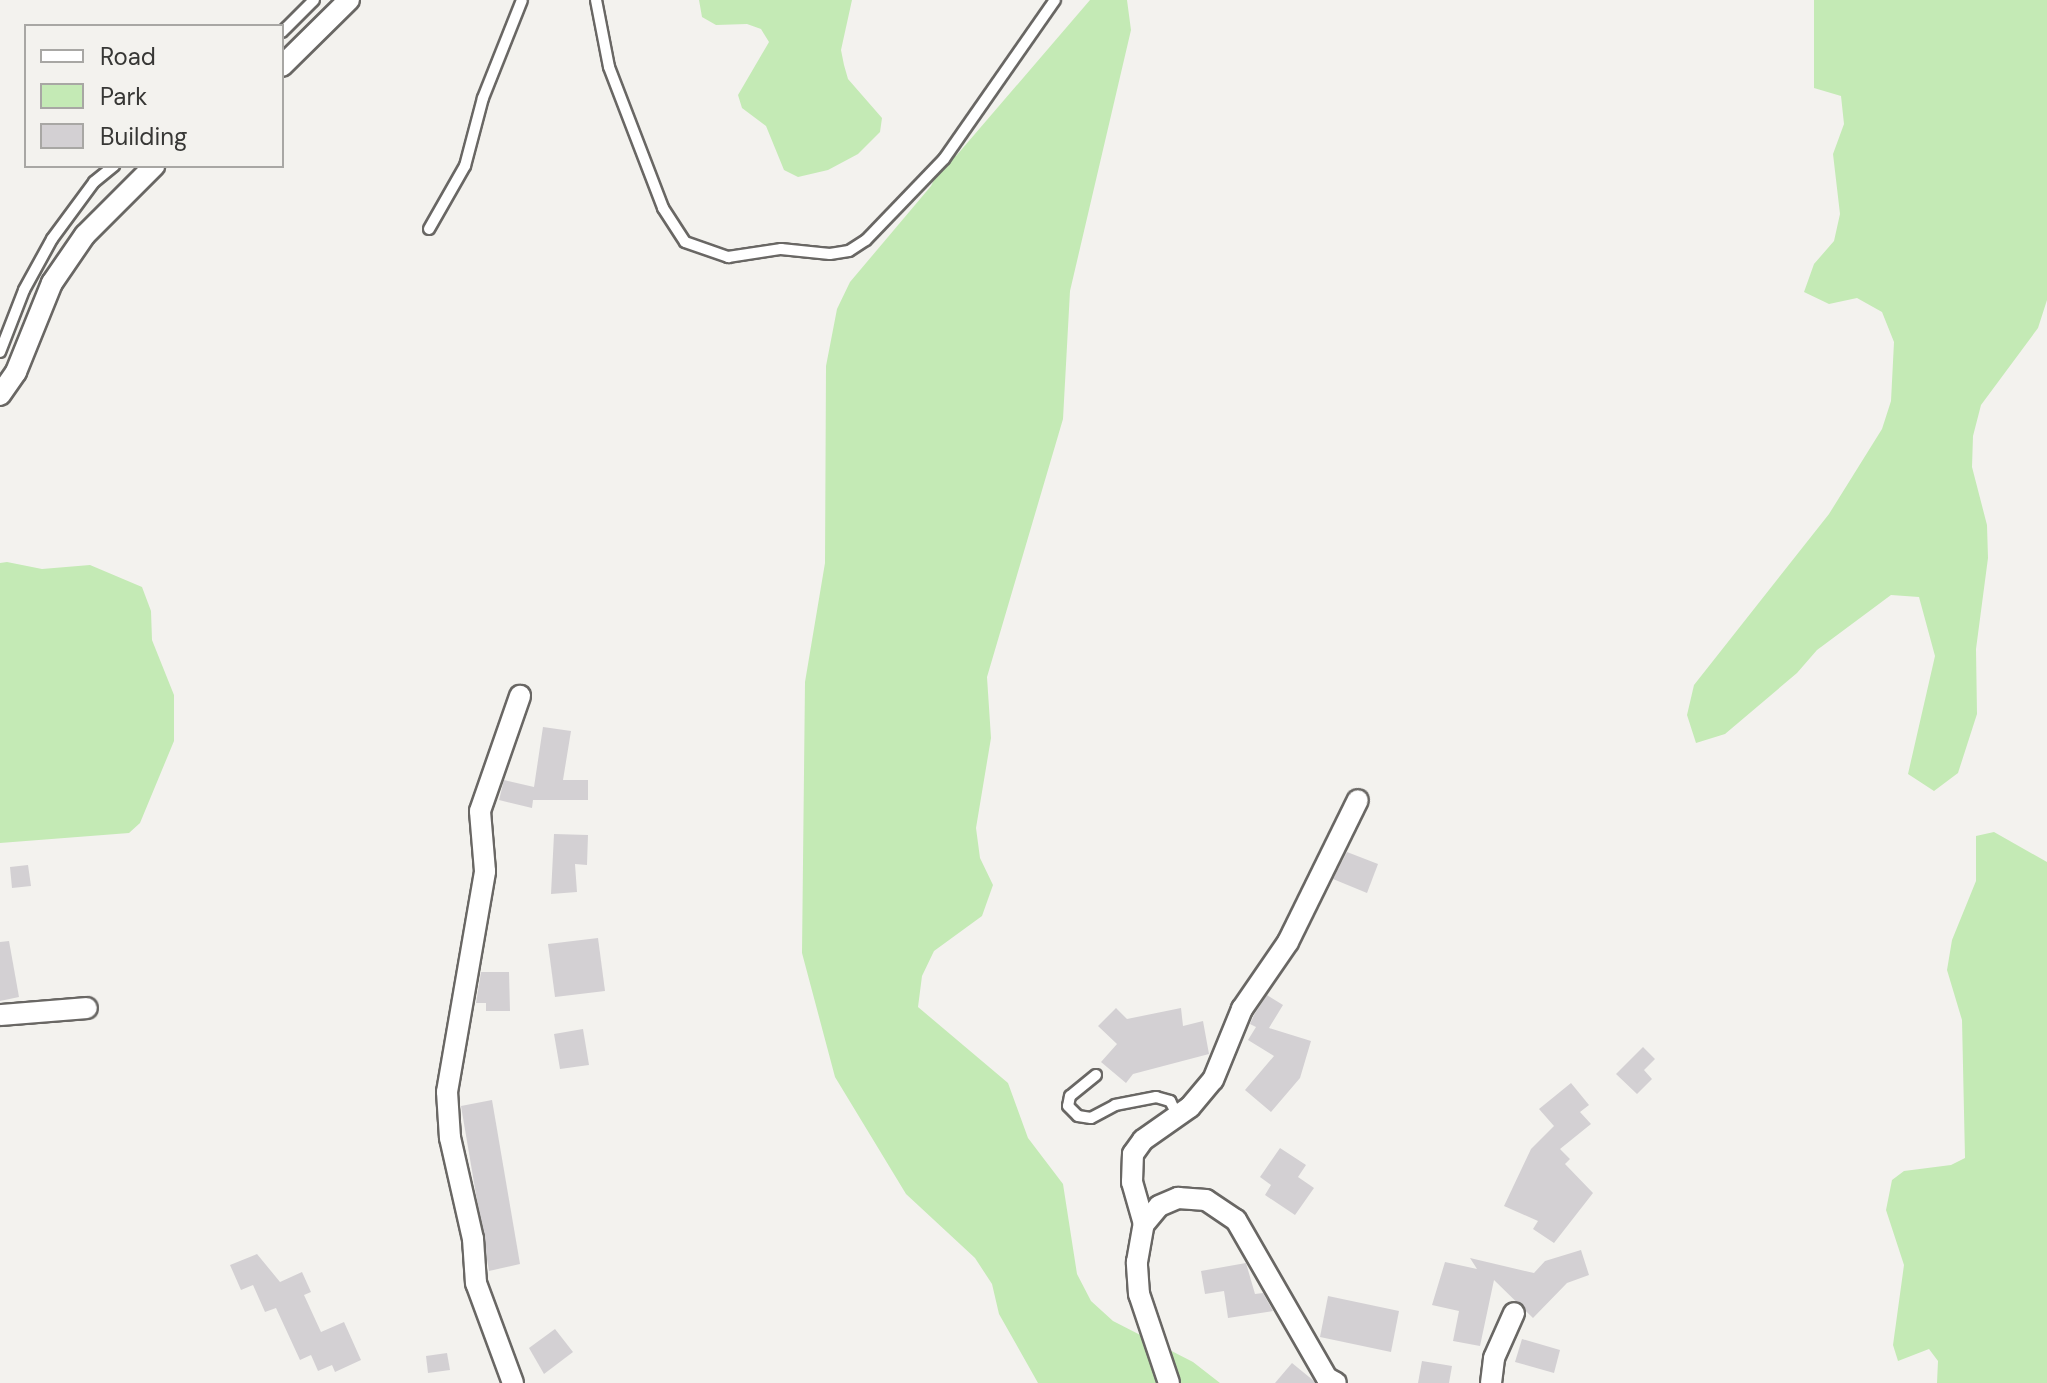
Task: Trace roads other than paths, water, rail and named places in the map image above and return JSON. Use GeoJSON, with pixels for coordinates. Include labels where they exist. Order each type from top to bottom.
{"type":"FeatureCollection","features":[{"type":"Feature","properties":{"kind":"street"},"geometry":{"type":"LineString","coordinates":[[284,64],[349,0]]}},
{"type":"Feature","properties":{"kind":"street"},"geometry":{"type":"LineString","coordinates":[[0,395],[16,372],[52,283],[85,235],[152,168]]}},
{"type":"Feature","properties":{"kind":"street"},"geometry":{"type":"LineString","coordinates":[[513,1383],[476,1283],[473,1239],[450,1138],[447,1092],[485,871],[480,811],[520,696]]}},
{"type":"Feature","properties":{"kind":"street"},"geometry":{"type":"LineString","coordinates":[[1169,1383],[1139,1294],[1137,1262],[1144,1224],[1132,1182],[1133,1154],[1143,1140],[1178,1118],[1221,1067],[1242,1009],[1288,942],[1358,800]]}},
{"type":"Feature","properties":{"kind":"street"},"geometry":{"type":"LineString","coordinates":[[0,1015],[87,1008]]}},
{"type":"Feature","properties":{"kind":"street"},"geometry":{"type":"LineString","coordinates":[[1144,1224],[1159,1206],[1178,1198],[1206,1200],[1236,1220],[1327,1378],[1336,1383]]}},
{"type":"Feature","properties":{"kind":"street"},"geometry":{"type":"LineString","coordinates":[[1491,1383],[1494,1358],[1514,1313]]}},
{"type":"Feature","properties":{"kind":"lane"},"geometry":{"type":"LineString","coordinates":[[284,30],[314,0]]}},
{"type":"Feature","properties":{"kind":"lane"},"geometry":{"type":"LineString","coordinates":[[429,229],[465,166],[483,98],[522,0]]}},
{"type":"Feature","properties":{"kind":"lane"},"geometry":{"type":"LineString","coordinates":[[596,0],[609,67],[663,208],[685,242],[728,257],[781,249],[830,254],[849,251],[866,240],[944,159],[1055,0]]}},
{"type":"Feature","properties":{"kind":"lane"},"geometry":{"type":"LineString","coordinates":[[0,352],[24,290],[52,239],[94,182],[112,168]]}},
{"type":"Feature","properties":{"kind":"lane"},"geometry":{"type":"LineString","coordinates":[[1096,1075],[1070,1096],[1068,1106],[1078,1116],[1091,1118],[1115,1105],[1156,1097],[1170,1101],[1178,1109],[1178,1118]]}}]}
